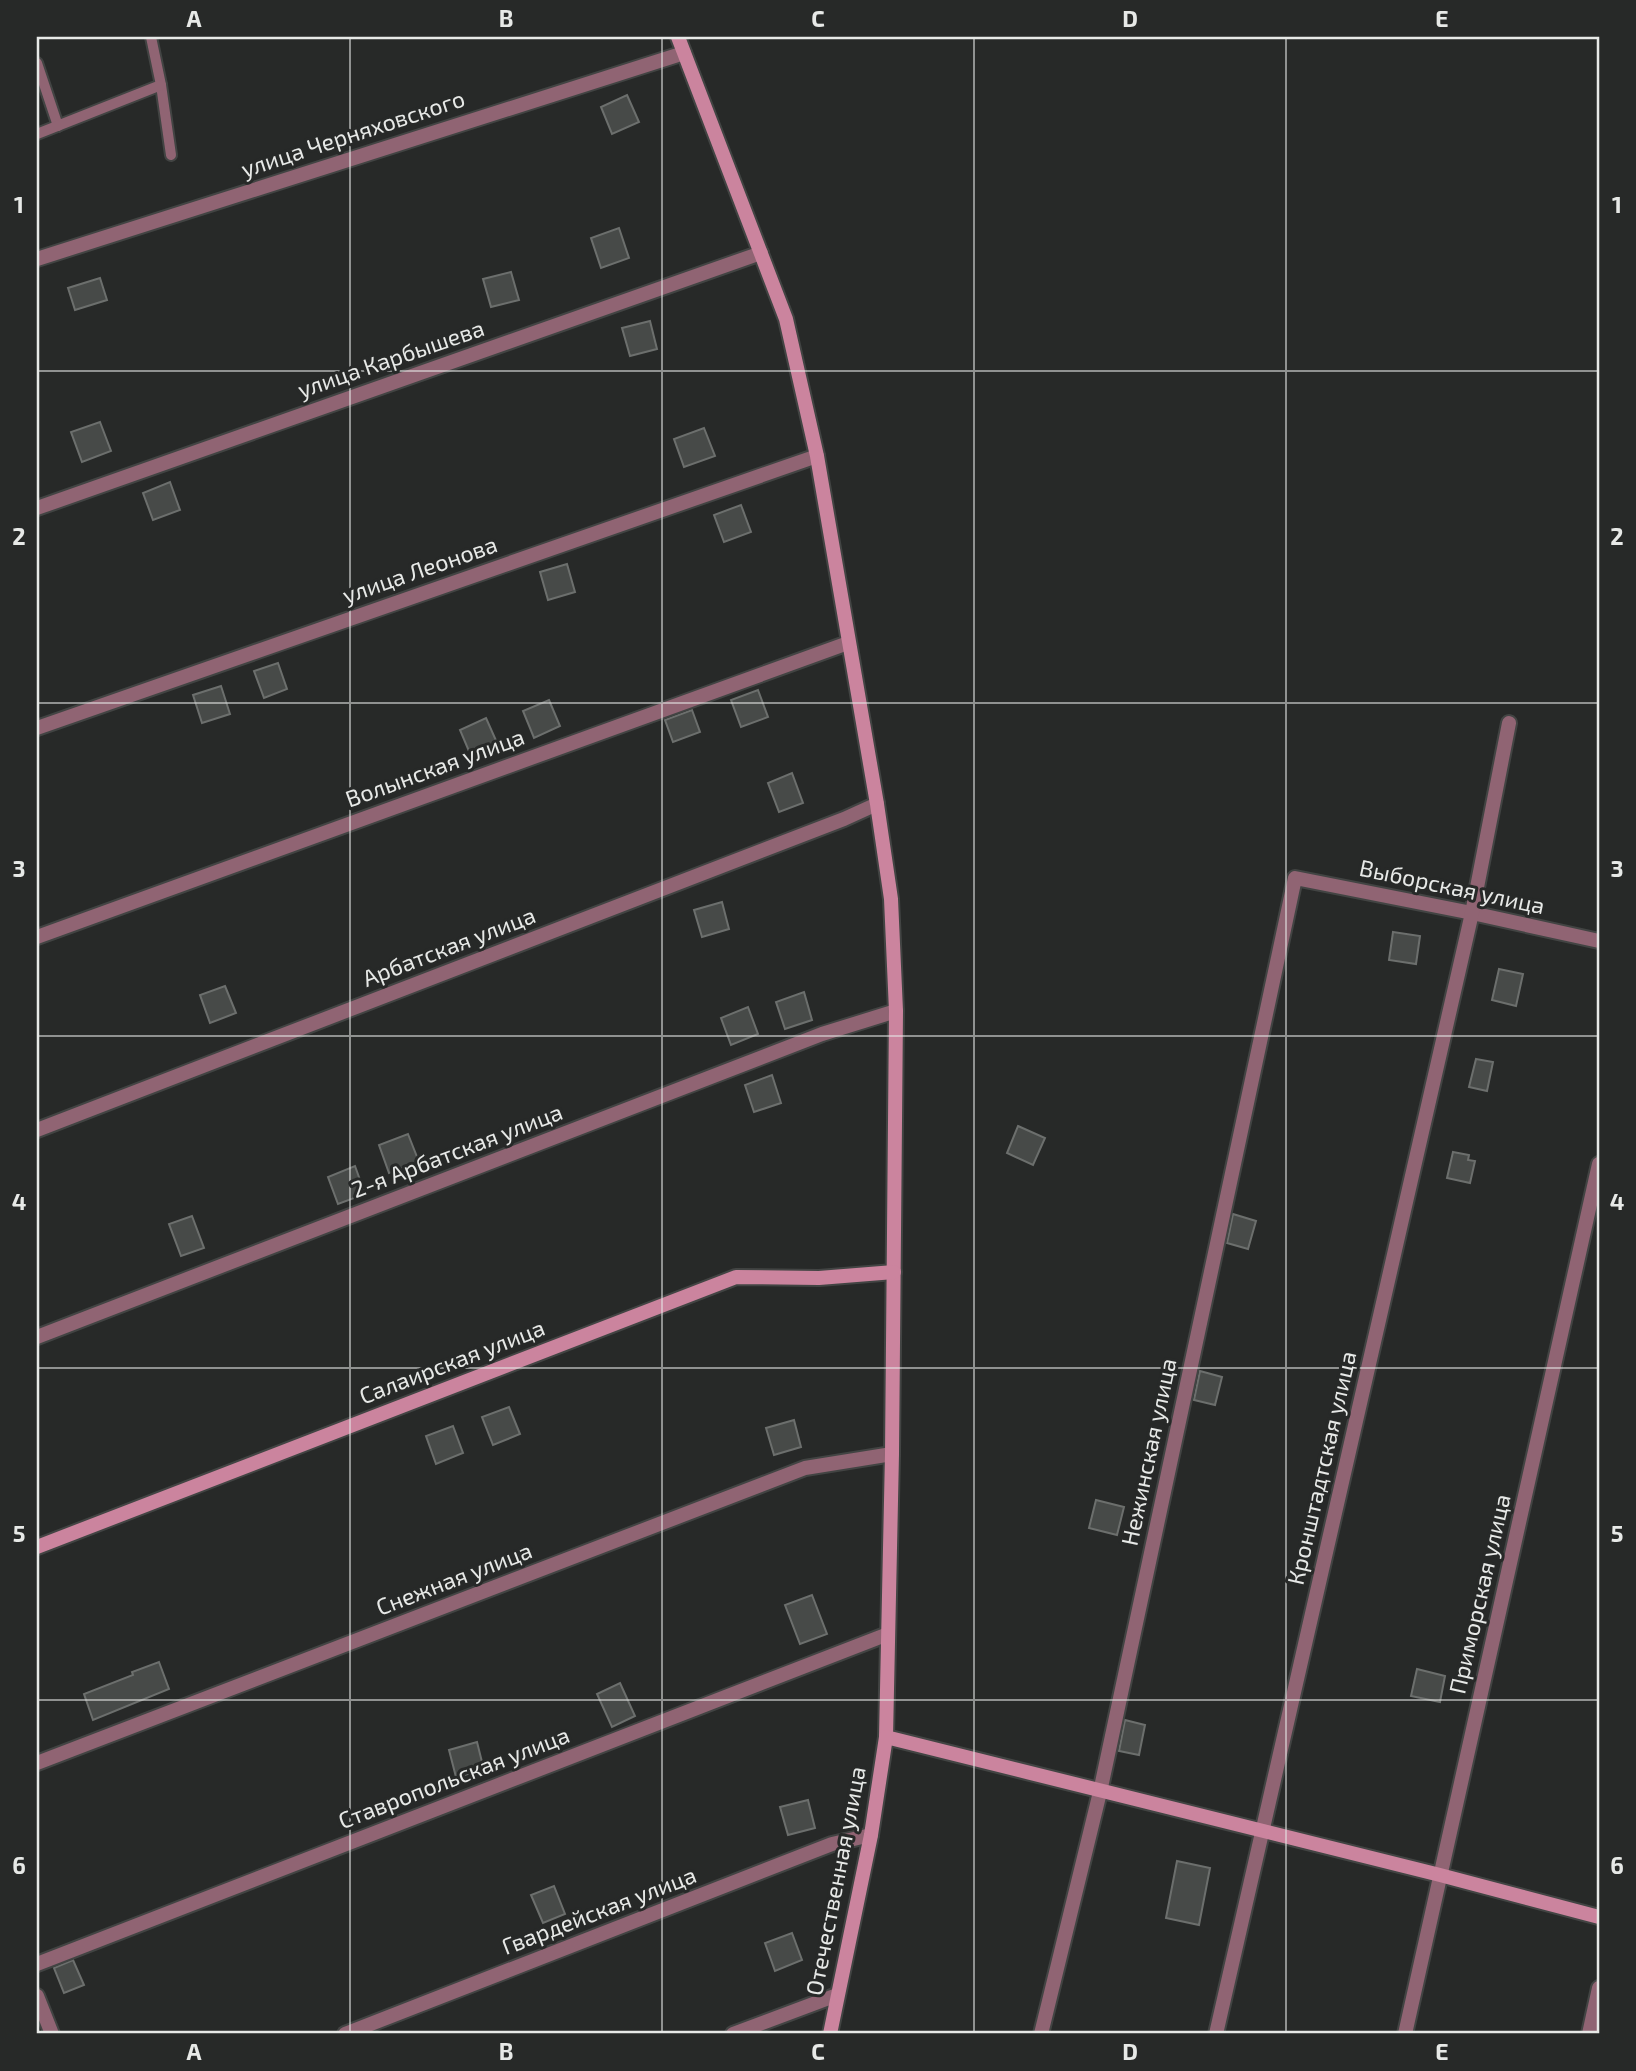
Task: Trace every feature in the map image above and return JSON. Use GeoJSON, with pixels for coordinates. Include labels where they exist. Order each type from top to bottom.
{"type":"FeatureCollection","features":[{"type":"Feature","properties":{"kind":"main road","name":"Отечественная улица"},"geometry":{"type":"LineString","coordinates":[[677,37],[786,319],[817,456],[891,899],[896,1011],[892,1454],[886,1737],[871,1835],[830,2034]]}},
{"type":"Feature","properties":{"kind":"main road","name":"Салаирская улица"},"geometry":{"type":"LineString","coordinates":[[37,1547],[736,1277],[819,1278],[894,1272]]}},
{"type":"Feature","properties":{"kind":"main road"},"geometry":{"type":"LineString","coordinates":[[886,1737],[1599,1917]]}},
{"type":"Feature","properties":{"kind":"street","name":"улица Черняховского"},"geometry":{"type":"LineString","coordinates":[[37,259],[684,53]]}},
{"type":"Feature","properties":{"kind":"street","name":"улица Карбышева"},"geometry":{"type":"LineString","coordinates":[[37,508],[761,253]]}},
{"type":"Feature","properties":{"kind":"street","name":"улица Леонова"},"geometry":{"type":"LineString","coordinates":[[37,728],[817,456]]}},
{"type":"Feature","properties":{"kind":"street","name":"Волынская улица"},"geometry":{"type":"LineString","coordinates":[[37,937],[848,642]]}},
{"type":"Feature","properties":{"kind":"street","name":"Кронштадтская улица"},"geometry":{"type":"LineString","coordinates":[[1216,2034],[1472,913],[1509,723]]}},
{"type":"Feature","properties":{"kind":"street","name":"Арбатская улица"},"geometry":{"type":"LineString","coordinates":[[37,1130],[877,804]]}},
{"type":"Feature","properties":{"kind":"street","name":"Выборская улица"},"geometry":{"type":"LineString","coordinates":[[1295,878],[1599,941]]}},
{"type":"Feature","properties":{"kind":"street","name":"Нежинская улица"},"geometry":{"type":"LineString","coordinates":[[1041,2034],[1100,1791],[1295,878]]}},
{"type":"Feature","properties":{"kind":"street","name":"2-я Арбатская улица"},"geometry":{"type":"LineString","coordinates":[[37,1338],[822,1034],[896,1011]]}},
{"type":"Feature","properties":{"kind":"street","name":"Приморская улица"},"geometry":{"type":"LineString","coordinates":[[1405,2034],[1599,1164]]}},
{"type":"Feature","properties":{"kind":"street","name":"Снежная улица"},"geometry":{"type":"LineString","coordinates":[[37,1763],[805,1468],[892,1454]]}},
{"type":"Feature","properties":{"kind":"street","name":"Ставропольская улица"},"geometry":{"type":"LineString","coordinates":[[37,1964],[888,1634]]}},
{"type":"Feature","properties":{"kind":"street","name":"Гвардейская улица"},"geometry":{"type":"LineString","coordinates":[[345,2034],[832,1844],[871,1835]]}},
{"type":"Feature","properties":{"kind":"street"},"geometry":{"type":"LineString","coordinates":[[1589,2034],[1599,1988]]}},
{"type":"Feature","properties":{"kind":"street"},"geometry":{"type":"LineString","coordinates":[[733,2034],[837,1995]]}},
{"type":"Feature","properties":{"kind":"street"},"geometry":{"type":"LineString","coordinates":[[37,1996],[52,2034]]}},
{"type":"Feature","properties":{"kind":"lane"},"geometry":{"type":"LineString","coordinates":[[151,37],[171,155]]}},
{"type":"Feature","properties":{"kind":"lane"},"geometry":{"type":"LineString","coordinates":[[37,63],[58,126]]}},
{"type":"Feature","properties":{"kind":"lane"},"geometry":{"type":"LineString","coordinates":[[37,134],[161,85]]}},
{"type":"Feature","properties":{"kind":"building"},"geometry":{"type":"Polygon","coordinates":[[[627,95],[639,122],[612,134],[601,107],[627,95]]]}},
{"type":"Feature","properties":{"kind":"building"},"geometry":{"type":"Polygon","coordinates":[[[619,228],[629,258],[601,268],[591,238],[619,228]]]}},
{"type":"Feature","properties":{"kind":"building"},"geometry":{"type":"Polygon","coordinates":[[[511,272],[519,300],[491,307],[483,279],[511,272]]]}},
{"type":"Feature","properties":{"kind":"building"},"geometry":{"type":"Polygon","coordinates":[[[100,278],[107,300],[75,310],[68,288],[100,278]]]}},
{"type":"Feature","properties":{"kind":"building"},"geometry":{"type":"Polygon","coordinates":[[[650,321],[657,349],[630,356],[622,328],[650,321]]]}},
{"type":"Feature","properties":{"kind":"building"},"geometry":{"type":"Polygon","coordinates":[[[100,422],[111,451],[82,462],[71,432],[100,422]]]}},
{"type":"Feature","properties":{"kind":"building"},"geometry":{"type":"Polygon","coordinates":[[[704,428],[715,456],[684,467],[674,439],[704,428]]]}},
{"type":"Feature","properties":{"kind":"building"},"geometry":{"type":"Polygon","coordinates":[[[170,482],[180,510],[153,520],[143,493],[170,482]]]}},
{"type":"Feature","properties":{"kind":"building"},"geometry":{"type":"Polygon","coordinates":[[[741,505],[751,532],[724,542],[714,515],[741,505]]]}},
{"type":"Feature","properties":{"kind":"building"},"geometry":{"type":"Polygon","coordinates":[[[567,564],[575,592],[548,600],[540,572],[567,564]]]}},
{"type":"Feature","properties":{"kind":"building"},"geometry":{"type":"Polygon","coordinates":[[[278,663],[287,689],[264,698],[254,671],[278,663]]]}},
{"type":"Feature","properties":{"kind":"building"},"geometry":{"type":"Polygon","coordinates":[[[221,686],[230,714],[202,723],[193,695],[221,686]]]}},
{"type":"Feature","properties":{"kind":"building"},"geometry":{"type":"Polygon","coordinates":[[[758,690],[768,717],[741,727],[731,700],[758,690]]]}},
{"type":"Feature","properties":{"kind":"building"},"geometry":{"type":"Polygon","coordinates":[[[549,700],[560,726],[534,738],[523,711],[549,700]]]}},
{"type":"Feature","properties":{"kind":"building"},"geometry":{"type":"Polygon","coordinates":[[[692,710],[700,732],[673,742],[665,720],[692,710]]]}},
{"type":"Feature","properties":{"kind":"building"},"geometry":{"type":"Polygon","coordinates":[[[486,718],[498,745],[471,756],[460,730],[486,718]]]}},
{"type":"Feature","properties":{"kind":"building"},"geometry":{"type":"Polygon","coordinates":[[[792,773],[803,803],[779,812],[768,783],[792,773]]]}},
{"type":"Feature","properties":{"kind":"building"},"geometry":{"type":"Polygon","coordinates":[[[722,902],[729,929],[702,937],[694,910],[722,902]]]}},
{"type":"Feature","properties":{"kind":"building"},"geometry":{"type":"Polygon","coordinates":[[[1393,932],[1420,936],[1416,964],[1389,960],[1393,932]]]}},
{"type":"Feature","properties":{"kind":"building"},"geometry":{"type":"Polygon","coordinates":[[[1499,969],[1523,974],[1516,1006],[1492,1000],[1499,969]]]}},
{"type":"Feature","properties":{"kind":"building"},"geometry":{"type":"Polygon","coordinates":[[[225,986],[236,1013],[210,1023],[200,995],[225,986]]]}},
{"type":"Feature","properties":{"kind":"building"},"geometry":{"type":"Polygon","coordinates":[[[804,992],[812,1020],[785,1029],[776,1002],[804,992]]]}},
{"type":"Feature","properties":{"kind":"building"},"geometry":{"type":"Polygon","coordinates":[[[748,1007],[758,1034],[731,1045],[721,1018],[748,1007]]]}},
{"type":"Feature","properties":{"kind":"building"},"geometry":{"type":"Polygon","coordinates":[[[1476,1059],[1493,1062],[1487,1091],[1469,1087],[1476,1059]]]}},
{"type":"Feature","properties":{"kind":"building"},"geometry":{"type":"Polygon","coordinates":[[[772,1075],[781,1103],[754,1112],[745,1085],[772,1075]]]}},
{"type":"Feature","properties":{"kind":"building"},"geometry":{"type":"Polygon","coordinates":[[[1018,1126],[1045,1138],[1033,1165],[1007,1153],[1018,1126]]]}},
{"type":"Feature","properties":{"kind":"building"},"geometry":{"type":"Polygon","coordinates":[[[408,1134],[419,1162],[389,1173],[379,1145],[408,1134]]]}},
{"type":"Feature","properties":{"kind":"building"},"geometry":{"type":"Polygon","coordinates":[[[1453,1152],[1469,1155],[1468,1160],[1475,1161],[1470,1183],[1447,1178],[1453,1152]]]}},
{"type":"Feature","properties":{"kind":"building"},"geometry":{"type":"Polygon","coordinates":[[[355,1166],[365,1194],[338,1204],[328,1177],[355,1166]]]}},
{"type":"Feature","properties":{"kind":"building"},"geometry":{"type":"Polygon","coordinates":[[[1233,1214],[1256,1221],[1248,1249],[1227,1243],[1233,1214]]]}},
{"type":"Feature","properties":{"kind":"building"},"geometry":{"type":"Polygon","coordinates":[[[192,1216],[204,1248],[181,1256],[169,1224],[192,1216]]]}},
{"type":"Feature","properties":{"kind":"building"},"geometry":{"type":"Polygon","coordinates":[[[1200,1371],[1222,1377],[1215,1405],[1194,1400],[1200,1371]]]}},
{"type":"Feature","properties":{"kind":"building"},"geometry":{"type":"Polygon","coordinates":[[[509,1407],[520,1434],[493,1445],[482,1417],[509,1407]]]}},
{"type":"Feature","properties":{"kind":"building"},"geometry":{"type":"Polygon","coordinates":[[[794,1420],[801,1447],[774,1455],[766,1428],[794,1420]]]}},
{"type":"Feature","properties":{"kind":"building"},"geometry":{"type":"Polygon","coordinates":[[[453,1426],[463,1453],[436,1464],[426,1436],[453,1426]]]}},
{"type":"Feature","properties":{"kind":"building"},"geometry":{"type":"Polygon","coordinates":[[[1096,1500],[1124,1507],[1117,1535],[1089,1528],[1096,1500]]]}},
{"type":"Feature","properties":{"kind":"building"},"geometry":{"type":"Polygon","coordinates":[[[812,1595],[827,1634],[800,1644],[785,1605],[812,1595]]]}},
{"type":"Feature","properties":{"kind":"building"},"geometry":{"type":"Polygon","coordinates":[[[159,1662],[169,1689],[93,1720],[84,1694],[159,1662]]]}},
{"type":"Feature","properties":{"kind":"building"},"geometry":{"type":"Polygon","coordinates":[[[1417,1669],[1445,1676],[1440,1702],[1411,1696],[1417,1669]]]}},
{"type":"Feature","properties":{"kind":"building"},"geometry":{"type":"Polygon","coordinates":[[[620,1683],[635,1716],[612,1727],[597,1694],[620,1683]]]}},
{"type":"Feature","properties":{"kind":"building"},"geometry":{"type":"Polygon","coordinates":[[[1125,1720],[1145,1725],[1139,1755],[1119,1751],[1125,1720]]]}},
{"type":"Feature","properties":{"kind":"building"},"geometry":{"type":"Polygon","coordinates":[[[477,1742],[484,1770],[456,1777],[449,1750],[477,1742]]]}},
{"type":"Feature","properties":{"kind":"building"},"geometry":{"type":"Polygon","coordinates":[[[808,1800],[815,1828],[788,1835],[780,1807],[808,1800]]]}},
{"type":"Feature","properties":{"kind":"building"},"geometry":{"type":"Polygon","coordinates":[[[1177,1861],[1210,1868],[1199,1925],[1166,1918],[1177,1861]]]}},
{"type":"Feature","properties":{"kind":"building"},"geometry":{"type":"Polygon","coordinates":[[[554,1886],[565,1914],[543,1923],[531,1895],[554,1886]]]}},
{"type":"Feature","properties":{"kind":"building"},"geometry":{"type":"Polygon","coordinates":[[[792,1933],[802,1960],[775,1971],[765,1943],[792,1933]]]}},
{"type":"Feature","properties":{"kind":"building"},"geometry":{"type":"Polygon","coordinates":[[[73,1960],[84,1985],[64,1993],[54,1968],[73,1960]]]}}]}
